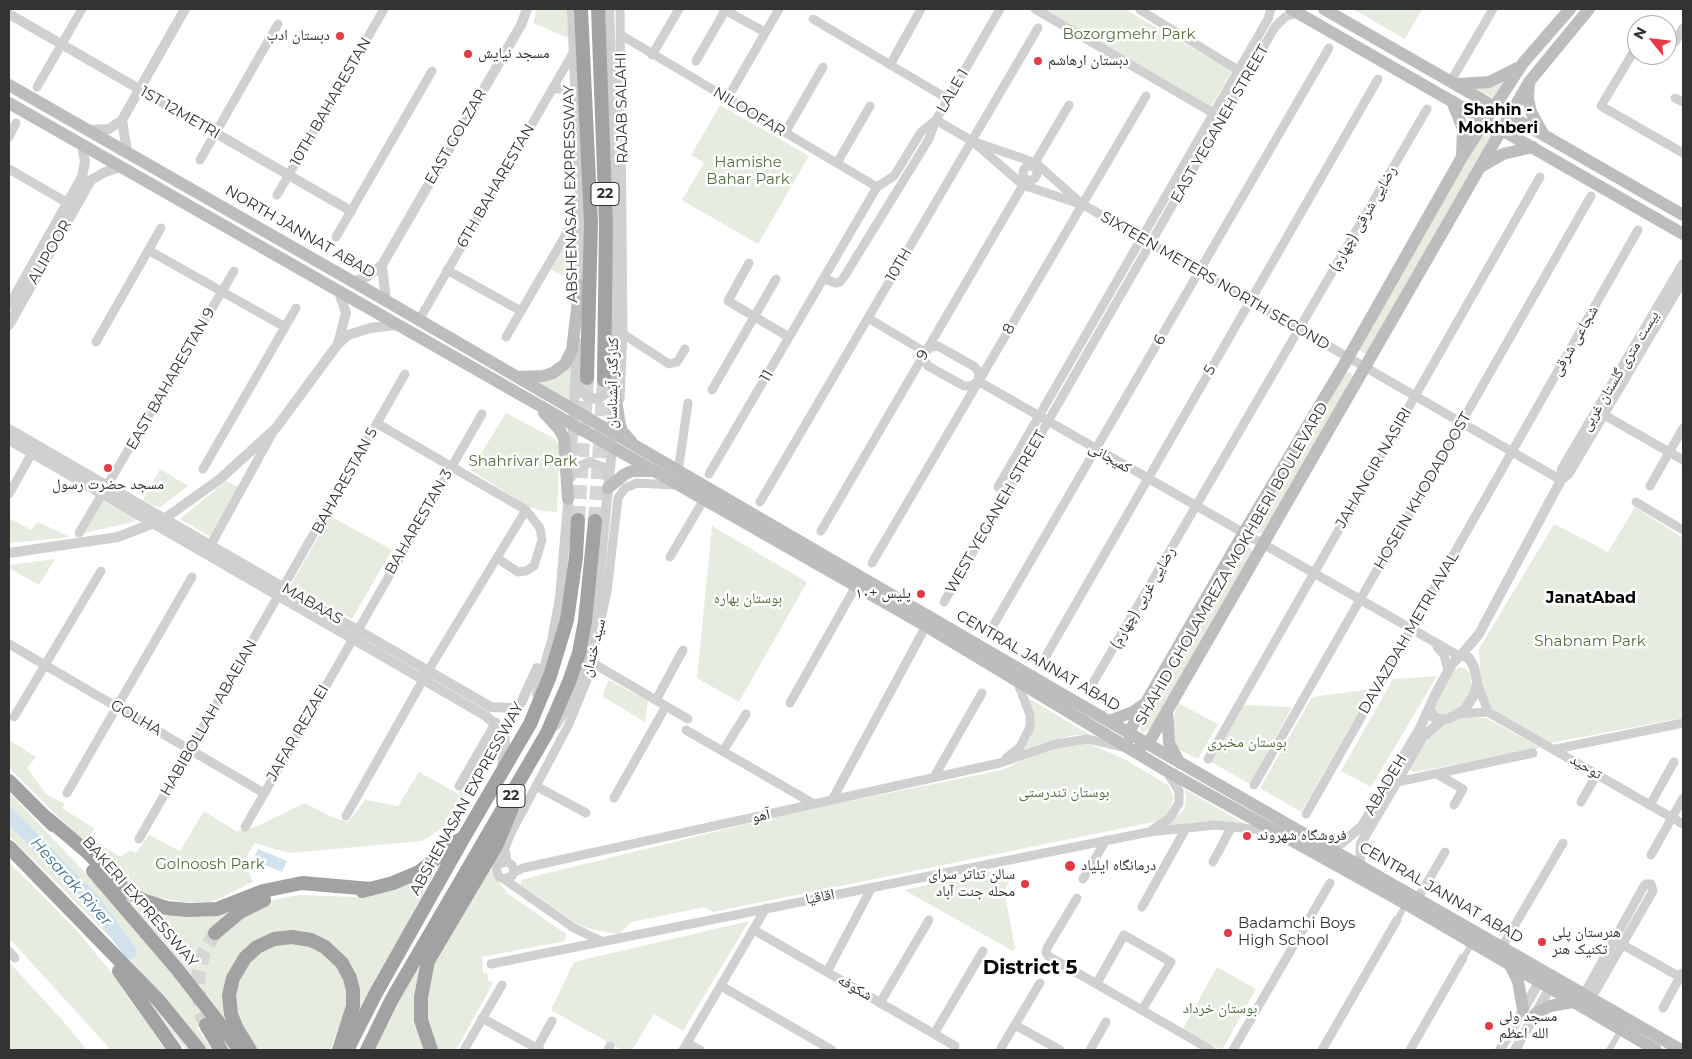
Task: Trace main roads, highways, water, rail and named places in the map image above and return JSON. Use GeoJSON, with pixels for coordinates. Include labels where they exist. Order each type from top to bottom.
{"type":"FeatureCollection","features":[{"type":"Feature","properties":{"kind":"highway","name":"ABSHENASAN EXPRESSWAY"},"geometry":{"type":"LineString","coordinates":[[581,9],[591,224],[581,378]]}},
{"type":"Feature","properties":{"kind":"highway","name":"22"},"geometry":{"type":"LineString","coordinates":[[598,9],[610,378]]}},
{"type":"Feature","properties":{"kind":"highway","name":"ABSHENASAN EXPRESSWAY"},"geometry":{"type":"LineString","coordinates":[[345,1050],[464,837],[530,724],[560,649],[572,589],[578,520]]}},
{"type":"Feature","properties":{"kind":"highway","name":"22"},"geometry":{"type":"LineString","coordinates":[[368,1050],[401,983],[541,744],[569,682],[579,653],[585,621],[595,521]]}},
{"type":"Feature","properties":{"kind":"highway"},"geometry":{"type":"LineString","coordinates":[[431,1050],[422,1020],[422,990],[428,960],[496,846],[523,776]]}},
{"type":"Feature","properties":{"kind":"highway","name":"BAKERI EXPRESSWAY"},"geometry":{"type":"LineString","coordinates":[[9,781],[47,818],[177,969],[240,1050]]}},
{"type":"Feature","properties":{"kind":"highway"},"geometry":{"type":"LineString","coordinates":[[47,818],[87,852],[127,891],[145,901],[167,908],[188,910],[217,909],[263,891],[302,883],[371,889]]}},
{"type":"Feature","properties":{"kind":"highway"},"geometry":{"type":"LineString","coordinates":[[214,933],[240,912],[275,896],[300,892],[346,892],[371,889],[419,872],[464,837]]}},
{"type":"Feature","properties":{"kind":"highway"},"geometry":{"type":"LineString","coordinates":[[9,847],[159,1001],[199,1050]]}},
{"type":"Feature","properties":{"kind":"highway"},"geometry":{"type":"LineString","coordinates":[[250,1050],[231,1014],[229,995],[233,978],[245,958],[256,947],[274,939],[292,937],[311,940],[325,947],[342,963],[350,978],[353,990],[353,1006],[345,1050]]}},
{"type":"Feature","properties":{"kind":"highway"},"geometry":{"type":"LineString","coordinates":[[97,939],[175,1050]]}},
{"type":"Feature","properties":{"kind":"highway"},"geometry":{"type":"LineString","coordinates":[[140,1000],[183,1050]]}},
{"type":"Feature","properties":{"kind":"highway"},"geometry":{"type":"LineString","coordinates":[[206,1025],[222,1050]]}},
{"type":"Feature","properties":{"kind":"main road"},"geometry":{"type":"LineString","coordinates":[[1324,9],[1683,215]]}},
{"type":"Feature","properties":{"kind":"main road","name":"SHAHID GHOLAMREZA MOKHBERI BOULEVARD"},"geometry":{"type":"LineString","coordinates":[[1570,9],[1523,63],[1462,156],[1348,358],[1243,534],[1129,732],[1131,749],[1148,744],[1529,82],[1588,9]]}},
{"type":"Feature","properties":{"kind":"main road"},"geometry":{"type":"LineString","coordinates":[[1294,11],[1683,234]]}},
{"type":"Feature","properties":{"kind":"main road"},"geometry":{"type":"LineString","coordinates":[[1454,83],[1490,82],[1507,74],[1523,63]]}},
{"type":"Feature","properties":{"kind":"main road"},"geometry":{"type":"LineString","coordinates":[[1529,82],[1528,99],[1531,112],[1544,134]]}},
{"type":"Feature","properties":{"kind":"main road","name":"NORTH JANNAT ABAD"},"geometry":{"type":"LineString","coordinates":[[9,85],[127,151],[613,434]]}},
{"type":"Feature","properties":{"kind":"main road"},"geometry":{"type":"LineString","coordinates":[[1452,101],[1463,129],[1464,146],[1462,156]]}},
{"type":"Feature","properties":{"kind":"main road"},"geometry":{"type":"LineString","coordinates":[[9,103],[522,396],[550,418],[564,438],[568,499]]}},
{"type":"Feature","properties":{"kind":"main road"},"geometry":{"type":"LineString","coordinates":[[1480,168],[1502,154],[1533,147]]}},
{"type":"Feature","properties":{"kind":"main road"},"geometry":{"type":"LineString","coordinates":[[516,377],[543,376],[553,373],[565,364],[572,350],[580,285]]}},
{"type":"Feature","properties":{"kind":"main road"},"geometry":{"type":"LineString","coordinates":[[474,369],[482,364],[481,357]]}},
{"type":"Feature","properties":{"kind":"main road"},"geometry":{"type":"LineString","coordinates":[[610,378],[622,431],[655,466]]}},
{"type":"Feature","properties":{"kind":"main road","name":"CENTRAL JANNAT ABAD"},"geometry":{"type":"LineString","coordinates":[[522,396],[612,448],[655,466],[678,472],[856,586],[1165,770],[1406,904],[1511,967],[1583,998],[1681,1050]]}},
{"type":"Feature","properties":{"kind":"main road","name":"CENTRAL JANNAT ABAD"},"geometry":{"type":"LineString","coordinates":[[613,434],[655,466],[676,485],[703,501],[772,533],[1129,732],[1502,947],[1547,982]]}},
{"type":"Feature","properties":{"kind":"main road"},"geometry":{"type":"LineString","coordinates":[[608,484],[624,474],[655,466]]}},
{"type":"Feature","properties":{"kind":"main road"},"geometry":{"type":"LineString","coordinates":[[1109,721],[1133,712],[1146,703]]}},
{"type":"Feature","properties":{"kind":"main road"},"geometry":{"type":"LineString","coordinates":[[1167,708],[1169,743],[1179,762]]}},
{"type":"Feature","properties":{"kind":"main road"},"geometry":{"type":"LineString","coordinates":[[1511,967],[1529,1012],[1583,998]]}},
{"type":"Feature","properties":{"kind":"main road","name":"CENTRAL JANNAT ABAD"},"geometry":{"type":"LineString","coordinates":[[1583,998],[1621,1030],[1656,1050]]}},
{"type":"Feature","properties":{"kind":"water"},"geometry":{"type":"Polygon","coordinates":[[[258,849],[287,861],[282,872],[253,860],[258,849]]]}},
{"type":"Feature","properties":{"kind":"waterway","name":"Hesarak River"},"geometry":{"type":"LineString","coordinates":[[9,815],[94,902],[130,952]]}},
{"type":"Feature","properties":{"kind":"tunnel"},"geometry":{"type":"LineString","coordinates":[[578,520],[587,378]]}},
{"type":"Feature","properties":{"kind":"tunnel"},"geometry":{"type":"LineString","coordinates":[[595,521],[604,380]]}},
{"type":"Feature","properties":{"kind":"tunnel"},"geometry":{"type":"LineString","coordinates":[[206,1025],[200,1011],[198,976],[204,952],[215,933]]}},
{"type":"Feature","properties":{"kind":"place","name":"دبستان ادب"},"geometry":{"type":"Point","coordinates":[340,36]}},
{"type":"Feature","properties":{"kind":"place","name":"مسجد نیایش"},"geometry":{"type":"Point","coordinates":[468,54]}},
{"type":"Feature","properties":{"kind":"place","name":"دبستان ارهاشم"},"geometry":{"type":"Point","coordinates":[1038,61]}},
{"type":"Feature","properties":{"kind":"place","name":"مسجد حضرت رسول"},"geometry":{"type":"Point","coordinates":[108,468]}},
{"type":"Feature","properties":{"kind":"place","name":"پلیس +۱۰"},"geometry":{"type":"Point","coordinates":[921,594]}},
{"type":"Feature","properties":{"kind":"place","name":"فروشگاه شهروند"},"geometry":{"type":"Point","coordinates":[1247,836]}},
{"type":"Feature","properties":{"kind":"place","name":"درمانگاه ایلیاد"},"geometry":{"type":"Point","coordinates":[1070,866]}},
{"type":"Feature","properties":{"kind":"place","name":"سالن تئاتر سرای محله جنت آباد"},"geometry":{"type":"Point","coordinates":[1025,884]}},
{"type":"Feature","properties":{"kind":"place","name":"Badamchi Boys High School"},"geometry":{"type":"Point","coordinates":[1228,933]}},
{"type":"Feature","properties":{"kind":"place","name":"هنرستان پلی تکنیک هنر"},"geometry":{"type":"Point","coordinates":[1542,942]}},
{"type":"Feature","properties":{"kind":"place","name":"مسجد ولی الله اعظم"},"geometry":{"type":"Point","coordinates":[1489,1026]}},
{"type":"Feature","properties":{"kind":"district","name":"Shahin - Mokhberi"},"geometry":{"type":"Point","coordinates":[1498,119]}},
{"type":"Feature","properties":{"kind":"district","name":"JanatAbad"},"geometry":{"type":"Point","coordinates":[1591,598]}},
{"type":"Feature","properties":{"kind":"district","name":"District 5"},"geometry":{"type":"Point","coordinates":[1030,968]}},
{"type":"Feature","properties":{"kind":"park label","name":"Bozorgmehr Park"},"geometry":{"type":"Point","coordinates":[1129,35]}},
{"type":"Feature","properties":{"kind":"park label","name":"Hamishe Bahar Park"},"geometry":{"type":"Point","coordinates":[748,172]}},
{"type":"Feature","properties":{"kind":"park label","name":"Shahrivar Park"},"geometry":{"type":"Point","coordinates":[523,462]}},
{"type":"Feature","properties":{"kind":"park label","name":"بوستان بهاره"},"geometry":{"type":"Point","coordinates":[748,599]}},
{"type":"Feature","properties":{"kind":"park label","name":"Shabnam Park"},"geometry":{"type":"Point","coordinates":[1590,642]}},
{"type":"Feature","properties":{"kind":"park label","name":"بوستان مخبری"},"geometry":{"type":"Point","coordinates":[1247,743]}},
{"type":"Feature","properties":{"kind":"park label","name":"بوستان تندرستی"},"geometry":{"type":"Point","coordinates":[1064,793]}},
{"type":"Feature","properties":{"kind":"park label","name":"Golnoosh Park"},"geometry":{"type":"Point","coordinates":[210,865]}},
{"type":"Feature","properties":{"kind":"park label","name":"بوستان خرداد"},"geometry":{"type":"Point","coordinates":[1220,1009]}}]}
